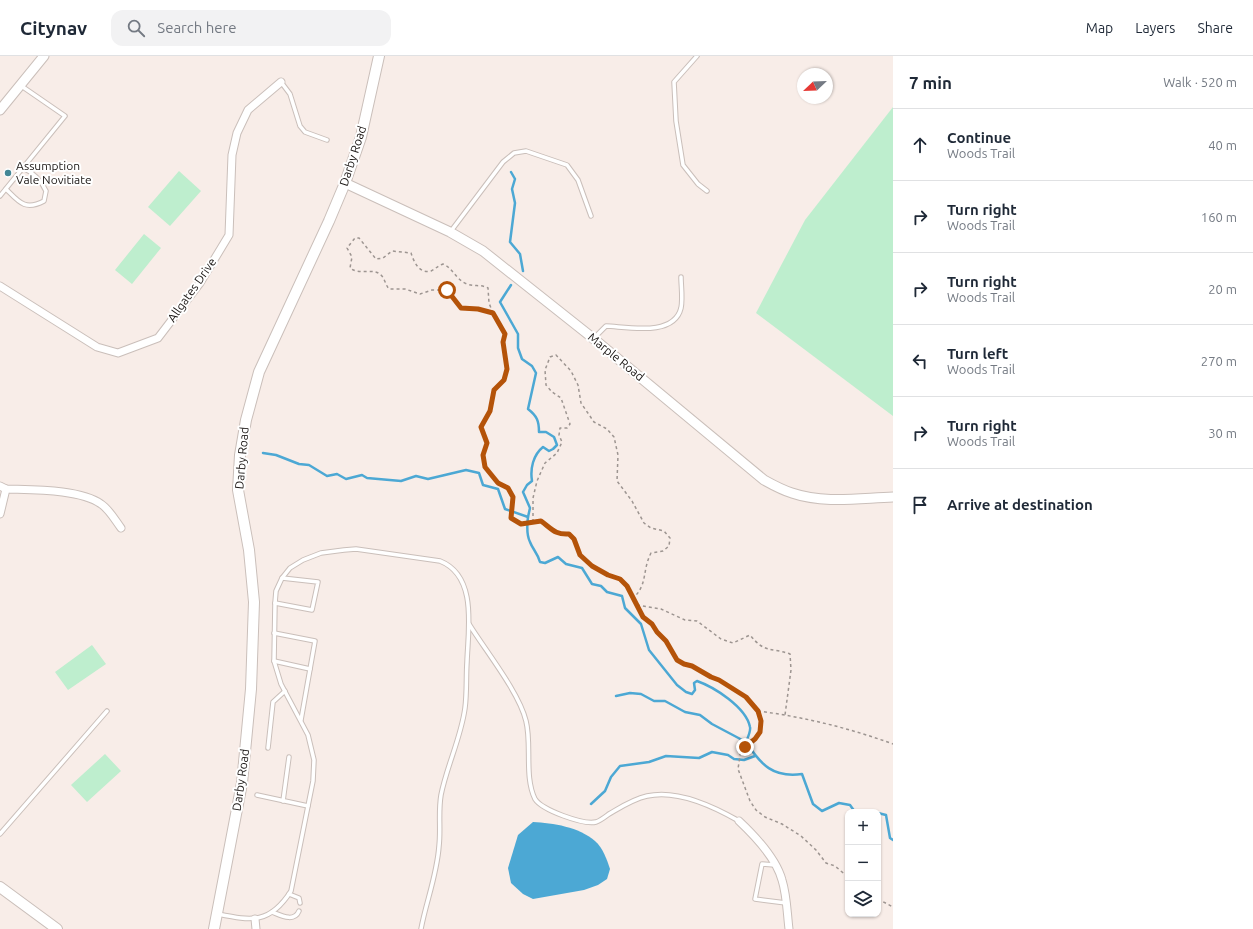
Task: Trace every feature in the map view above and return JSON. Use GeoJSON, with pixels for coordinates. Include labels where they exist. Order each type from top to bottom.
{"type":"FeatureCollection","features":[{"type":"Feature","properties":{"kind":"main road","name":"Darby Road"},"geometry":{"type":"LineString","coordinates":[[214,929],[242,783],[251,690],[254,602],[248,550],[238,490],[240,455],[246,420],[259,372],[345,183],[360,138],[379,56]]}},
{"type":"Feature","properties":{"kind":"main road"},"geometry":{"type":"LineString","coordinates":[[0,887],[57,929]]}},
{"type":"Feature","properties":{"kind":"street"},"geometry":{"type":"LineString","coordinates":[[0,110],[44,56]]}},
{"type":"Feature","properties":{"kind":"street","name":"Allgates Drive"},"geometry":{"type":"LineString","coordinates":[[0,286],[97,347],[118,353],[158,338],[200,283],[229,236],[232,155],[237,133],[248,110],[280,82]]}},
{"type":"Feature","properties":{"kind":"street","name":"Marple Road"},"geometry":{"type":"LineString","coordinates":[[345,183],[450,232],[483,251],[594,339],[749,469],[774,485],[790,493],[818,499],[893,497]]}},
{"type":"Feature","properties":{"kind":"street"},"geometry":{"type":"LineString","coordinates":[[0,514],[3,488],[52,491],[79,495],[101,504],[121,528]]}},
{"type":"Feature","properties":{"kind":"street"},"geometry":{"type":"LineString","coordinates":[[739,821],[776,865],[782,880],[789,929]]}},
{"type":"Feature","properties":{"kind":"street"},"geometry":{"type":"LineString","coordinates":[[255,919],[256,929]]}},
{"type":"Feature","properties":{"kind":"lane"},"geometry":{"type":"LineString","coordinates":[[697,56],[674,82],[676,120],[683,165],[698,184],[707,191]]}},
{"type":"Feature","properties":{"kind":"lane"},"geometry":{"type":"LineString","coordinates":[[280,82],[290,94],[300,126],[305,132],[327,140]]}},
{"type":"Feature","properties":{"kind":"lane"},"geometry":{"type":"LineString","coordinates":[[0,196],[64,116],[20,85]]}},
{"type":"Feature","properties":{"kind":"lane"},"geometry":{"type":"LineString","coordinates":[[450,232],[504,162],[514,153],[526,151],[567,165],[578,180],[591,216]]}},
{"type":"Feature","properties":{"kind":"lane"},"geometry":{"type":"LineString","coordinates":[[6,189],[24,205],[31,206],[44,201],[46,191],[42,182],[32,172],[23,168]]}},
{"type":"Feature","properties":{"kind":"lane"},"geometry":{"type":"LineString","coordinates":[[594,339],[606,326],[660,328],[671,323],[681,309],[681,277]]}},
{"type":"Feature","properties":{"kind":"lane"},"geometry":{"type":"LineString","coordinates":[[218,914],[255,919],[272,912],[280,906],[289,894],[292,885],[308,806],[314,771],[314,760],[308,735],[285,691],[274,661],[276,591],[282,578],[290,568],[303,560],[321,553],[356,549],[440,561],[446,564],[464,586],[469,607],[465,707],[442,794],[439,812],[439,846],[434,880],[426,902],[421,929]]}},
{"type":"Feature","properties":{"kind":"lane"},"geometry":{"type":"LineString","coordinates":[[275,603],[312,610],[318,582],[282,578]]}},
{"type":"Feature","properties":{"kind":"lane"},"geometry":{"type":"LineString","coordinates":[[468,623],[521,705],[529,738],[531,786],[535,799],[542,806],[557,814],[580,821],[596,822],[630,802],[648,795],[667,795],[688,798],[739,821]]}},
{"type":"Feature","properties":{"kind":"lane"},"geometry":{"type":"LineString","coordinates":[[274,633],[315,641],[301,721]]}},
{"type":"Feature","properties":{"kind":"lane"},"geometry":{"type":"LineString","coordinates":[[274,661],[310,669]]}},
{"type":"Feature","properties":{"kind":"lane"},"geometry":{"type":"LineString","coordinates":[[268,748],[273,702],[285,691]]}},
{"type":"Feature","properties":{"kind":"lane"},"geometry":{"type":"LineString","coordinates":[[0,834],[107,711]]}},
{"type":"Feature","properties":{"kind":"lane"},"geometry":{"type":"LineString","coordinates":[[283,801],[289,757]]}},
{"type":"Feature","properties":{"kind":"lane"},"geometry":{"type":"LineString","coordinates":[[257,795],[308,806]]}},
{"type":"Feature","properties":{"kind":"lane"},"geometry":{"type":"LineString","coordinates":[[776,865],[762,864],[755,899],[786,903]]}},
{"type":"Feature","properties":{"kind":"lane"},"geometry":{"type":"LineString","coordinates":[[289,894],[299,898],[300,903]]}},
{"type":"Feature","properties":{"kind":"lane"},"geometry":{"type":"LineString","coordinates":[[272,912],[284,917],[292,918],[297,915],[298,911]]}},
{"type":"Feature","properties":{"kind":"path"},"geometry":{"type":"LineString","coordinates":[[493,313],[478,309],[461,308],[447,290],[432,290],[420,294],[405,289],[389,289],[385,279],[376,271],[355,272],[350,268],[352,257],[347,248],[355,238],[359,238],[376,259],[383,258],[392,251],[411,253],[416,266],[421,270],[429,272],[443,264],[449,266],[461,281],[467,284],[483,285],[488,288],[489,303],[505,334],[503,342],[507,369],[504,380],[494,390],[490,411],[481,427],[487,443],[483,455],[485,467],[491,476],[511,492],[513,497],[511,518],[521,524],[541,521],[552,531],[560,534],[569,534],[574,539],[580,555],[592,566],[608,575],[620,579],[627,586],[643,617],[652,624],[657,632],[666,641],[677,660],[719,680],[746,697],[758,711],[761,721],[760,732],[752,742],[740,750],[738,769],[750,801],[756,810],[765,817],[782,824],[801,836],[816,850],[826,863],[835,866],[845,874]]}},
{"type":"Feature","properties":{"kind":"path"},"geometry":{"type":"LineString","coordinates":[[533,522],[533,498],[537,481],[545,463],[557,453],[562,442],[559,435],[560,428],[566,428],[570,424],[561,398],[552,392],[546,384],[545,370],[550,357],[556,355],[571,371],[578,385],[581,403],[594,422],[607,429],[614,437],[618,455],[617,480],[632,501],[644,523],[651,528],[664,531],[670,538],[669,546],[663,551],[651,553],[645,563],[644,579],[640,591],[633,598]]}},
{"type":"Feature","properties":{"kind":"path"},"geometry":{"type":"LineString","coordinates":[[636,604],[661,609],[685,620],[697,621],[721,639],[733,643],[750,636],[766,650],[782,650],[790,654],[791,676],[785,715]]}},
{"type":"Feature","properties":{"kind":"path"},"geometry":{"type":"LineString","coordinates":[[758,711],[785,715],[856,731],[893,744]]}},
{"type":"Feature","properties":{"kind":"path"},"geometry":{"type":"LineString","coordinates":[[881,902],[893,907]]}},
{"type":"Feature","properties":{"kind":"green space"},"geometry":{"type":"Polygon","coordinates":[[[893,107],[893,416],[756,313],[805,220],[893,107]]]}},
{"type":"Feature","properties":{"kind":"green space"},"geometry":{"type":"Polygon","coordinates":[[[179,171],[201,191],[170,226],[148,207],[179,171]]]}},
{"type":"Feature","properties":{"kind":"green space"},"geometry":{"type":"Polygon","coordinates":[[[144,234],[161,248],[132,284],[115,270],[144,234]]]}},
{"type":"Feature","properties":{"kind":"green space"},"geometry":{"type":"Polygon","coordinates":[[[92,645],[106,664],[68,690],[55,672],[92,645]]]}},
{"type":"Feature","properties":{"kind":"green space"},"geometry":{"type":"Polygon","coordinates":[[[105,754],[121,771],[87,802],[71,785],[105,754]]]}},
{"type":"Feature","properties":{"kind":"water"},"geometry":{"type":"Polygon","coordinates":[[[533,822],[549,823],[574,829],[589,836],[598,844],[606,858],[610,869],[607,879],[598,885],[584,890],[533,899],[523,894],[511,883],[508,868],[518,835],[533,822]]]}},
{"type":"Feature","properties":{"kind":"waterway"},"geometry":{"type":"LineString","coordinates":[[511,172],[515,179],[512,189],[515,203],[510,242],[520,254],[523,271]]}},
{"type":"Feature","properties":{"kind":"waterway"},"geometry":{"type":"LineString","coordinates":[[511,285],[500,302],[518,334],[518,348],[522,359],[532,366],[536,373],[528,409],[537,419],[539,432],[546,432],[554,437],[557,445],[549,451],[543,447],[535,458],[531,472],[532,481],[527,485],[523,492],[530,508],[528,517]]}},
{"type":"Feature","properties":{"kind":"waterway"},"geometry":{"type":"LineString","coordinates":[[263,453],[276,455],[299,464],[309,465],[327,476],[337,474],[346,479],[362,475],[367,478],[401,481],[416,476],[428,479],[466,470],[479,473],[483,485],[498,489],[505,509],[528,517],[528,536],[540,562],[545,563],[558,557],[566,564],[582,568],[592,584],[601,586],[607,592],[622,596],[625,608],[641,624],[649,650],[677,685],[686,692],[692,694],[695,690],[694,683],[697,681],[712,688],[736,705],[742,712],[750,727],[750,732],[746,742],[763,763],[775,772],[792,775],[802,774],[813,804],[822,811],[839,803],[850,805],[853,809]]}},
{"type":"Feature","properties":{"kind":"waterway"},"geometry":{"type":"LineString","coordinates":[[616,696],[630,693],[641,694],[654,701],[665,701],[685,712],[700,715],[712,724],[746,742]]}},
{"type":"Feature","properties":{"kind":"waterway"},"geometry":{"type":"LineString","coordinates":[[591,804],[605,791],[611,777],[620,766],[649,762],[666,756],[699,758],[712,752],[728,755],[734,759],[744,760],[755,756]]}},
{"type":"Feature","properties":{"kind":"waterway"},"geometry":{"type":"LineString","coordinates":[[881,814],[886,815],[890,838],[893,840]]}},
{"type":"Feature","properties":{"kind":"place","name":"Assumption Vale Novitiate"},"geometry":{"type":"Point","coordinates":[8,173]}},
{"type":"Feature","properties":{"kind":"route"},"geometry":{"type":"LineString","coordinates":[[447,290],[461,308],[478,309],[493,313],[505,334],[503,350],[507,369],[504,380],[494,390],[490,411],[481,427],[487,443],[483,455],[485,467],[498,483],[508,488],[511,492],[513,497],[511,518],[521,524],[541,521],[548,525],[552,531],[560,534],[569,534],[574,539],[580,555],[592,566],[608,575],[620,579],[627,586],[643,617],[652,624],[657,632],[666,641],[677,660],[719,680],[746,697],[758,711],[761,721],[760,732],[755,739],[745,747]]}}]}
